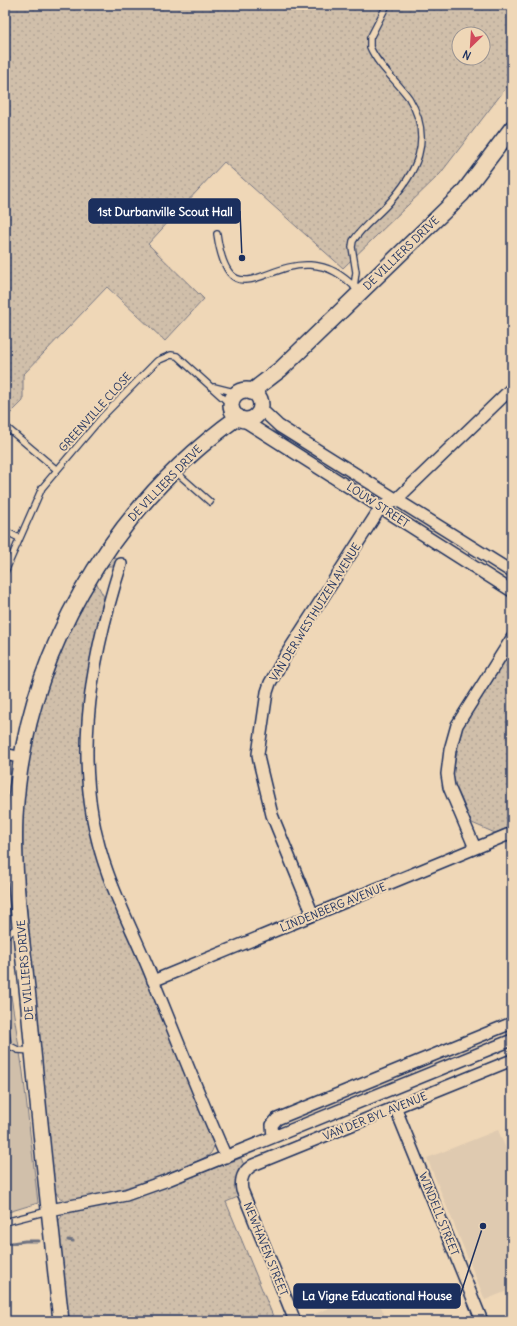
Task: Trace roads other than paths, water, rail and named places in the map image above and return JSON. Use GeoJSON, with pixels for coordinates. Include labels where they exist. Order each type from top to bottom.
{"type":"FeatureCollection","features":[{"type":"Feature","properties":{"kind":"street","name":"DE VILLIERS DRIVE"},"geometry":{"type":"LineString","coordinates":[[61,1321],[33,1051],[15,840],[17,794],[22,758],[34,703],[42,677],[74,603],[116,537],[143,504],[175,471],[281,369],[357,290],[462,194],[512,128]]}},
{"type":"Feature","properties":{"kind":"street"},"geometry":{"type":"LineString","coordinates":[[381,507],[396,500],[512,388]]}},
{"type":"Feature","properties":{"kind":"street","name":"LOUW STREET"},"geometry":{"type":"LineString","coordinates":[[244,406],[279,426],[512,572]]}},
{"type":"Feature","properties":{"kind":"street","name":"LOUW STREET"},"geometry":{"type":"LineString","coordinates":[[244,406],[381,507],[512,591]]}},
{"type":"Feature","properties":{"kind":"street","name":"VAN DER WESTHUIZEN AVENUE"},"geometry":{"type":"LineString","coordinates":[[313,915],[272,815],[259,761],[258,754],[267,692],[287,653],[381,507]]}},
{"type":"Feature","properties":{"kind":"street"},"geometry":{"type":"LineString","coordinates":[[121,564],[104,620],[93,667],[87,730],[87,776],[93,821],[107,873],[154,981],[182,1054],[226,1156]]}},
{"type":"Feature","properties":{"kind":"street"},"geometry":{"type":"LineString","coordinates":[[474,848],[449,787],[447,774],[450,750],[457,725],[512,638]]}},
{"type":"Feature","properties":{"kind":"street"},"geometry":{"type":"LineString","coordinates":[[5,754],[22,758]]}},
{"type":"Feature","properties":{"kind":"street","name":"LINDENBERG AVENUE"},"geometry":{"type":"LineString","coordinates":[[154,981],[512,833]]}},
{"type":"Feature","properties":{"kind":"street"},"geometry":{"type":"LineString","coordinates":[[273,1137],[272,1125],[277,1119],[512,1023]]}},
{"type":"Feature","properties":{"kind":"street","name":"VAN DER BYL AVENUE"},"geometry":{"type":"LineString","coordinates":[[50,1210],[126,1195],[512,1040]]}},
{"type":"Feature","properties":{"kind":"street","name":"VAN DER BYL AVENUE"},"geometry":{"type":"LineString","coordinates":[[242,1177],[246,1170],[253,1165],[512,1060]]}},
{"type":"Feature","properties":{"kind":"street","name":"WINDELL STREET"},"geometry":{"type":"LineString","coordinates":[[395,1107],[482,1321]]}},
{"type":"Feature","properties":{"kind":"street","name":"NEWHAVEN STREET"},"geometry":{"type":"LineString","coordinates":[[242,1177],[242,1190],[295,1321]]}},
{"type":"Feature","properties":{"kind":"lane"},"geometry":{"type":"LineString","coordinates":[[357,290],[352,247],[353,241],[402,188],[414,169],[422,145],[420,125],[412,104],[370,47],[370,38],[387,5]]}},
{"type":"Feature","properties":{"kind":"lane"},"geometry":{"type":"LineString","coordinates":[[217,234],[225,269],[237,278],[248,280],[291,267],[311,265],[338,273],[357,290]]}},
{"type":"Feature","properties":{"kind":"lane","name":"GREENVILLE CLOSE"},"geometry":{"type":"LineString","coordinates":[[5,572],[37,495],[102,417],[157,361],[171,355],[177,356],[212,386],[244,406]]}},
{"type":"Feature","properties":{"kind":"lane","name":"GREENVILLE CLOSE"},"geometry":{"type":"LineString","coordinates":[[212,386],[244,406]]}},
{"type":"Feature","properties":{"kind":"lane"},"geometry":{"type":"LineString","coordinates":[[5,426],[57,470]]}},
{"type":"Feature","properties":{"kind":"lane"},"geometry":{"type":"LineString","coordinates":[[175,471],[210,502]]}},
{"type":"Feature","properties":{"kind":"lane"},"geometry":{"type":"LineString","coordinates":[[5,531],[19,538]]}},
{"type":"Feature","properties":{"kind":"lane"},"geometry":{"type":"LineString","coordinates":[[5,936],[21,924]]}},
{"type":"Feature","properties":{"kind":"lane"},"geometry":{"type":"LineString","coordinates":[[5,1024],[8,1045],[18,1050],[33,1051]]}},
{"type":"Feature","properties":{"kind":"lane","name":"VAN DER BYL AVENUE"},"geometry":{"type":"LineString","coordinates":[[5,1222],[50,1210]]}},
{"type":"Feature","properties":{"kind":"waterway"},"geometry":{"type":"LineString","coordinates":[[68,1240],[73,1241]]}},
{"type":"Feature","properties":{"kind":"waterway"},"geometry":{"type":"LineString","coordinates":[[5,1244],[25,1241],[39,1241]]}},
{"type":"Feature","properties":{"kind":"place","name":"1st Durbanville Scout Hall"},"geometry":{"type":"Point","coordinates":[242,258]}},
{"type":"Feature","properties":{"kind":"place","name":"La Vigne Educational House"},"geometry":{"type":"Point","coordinates":[483,1226]}}]}
